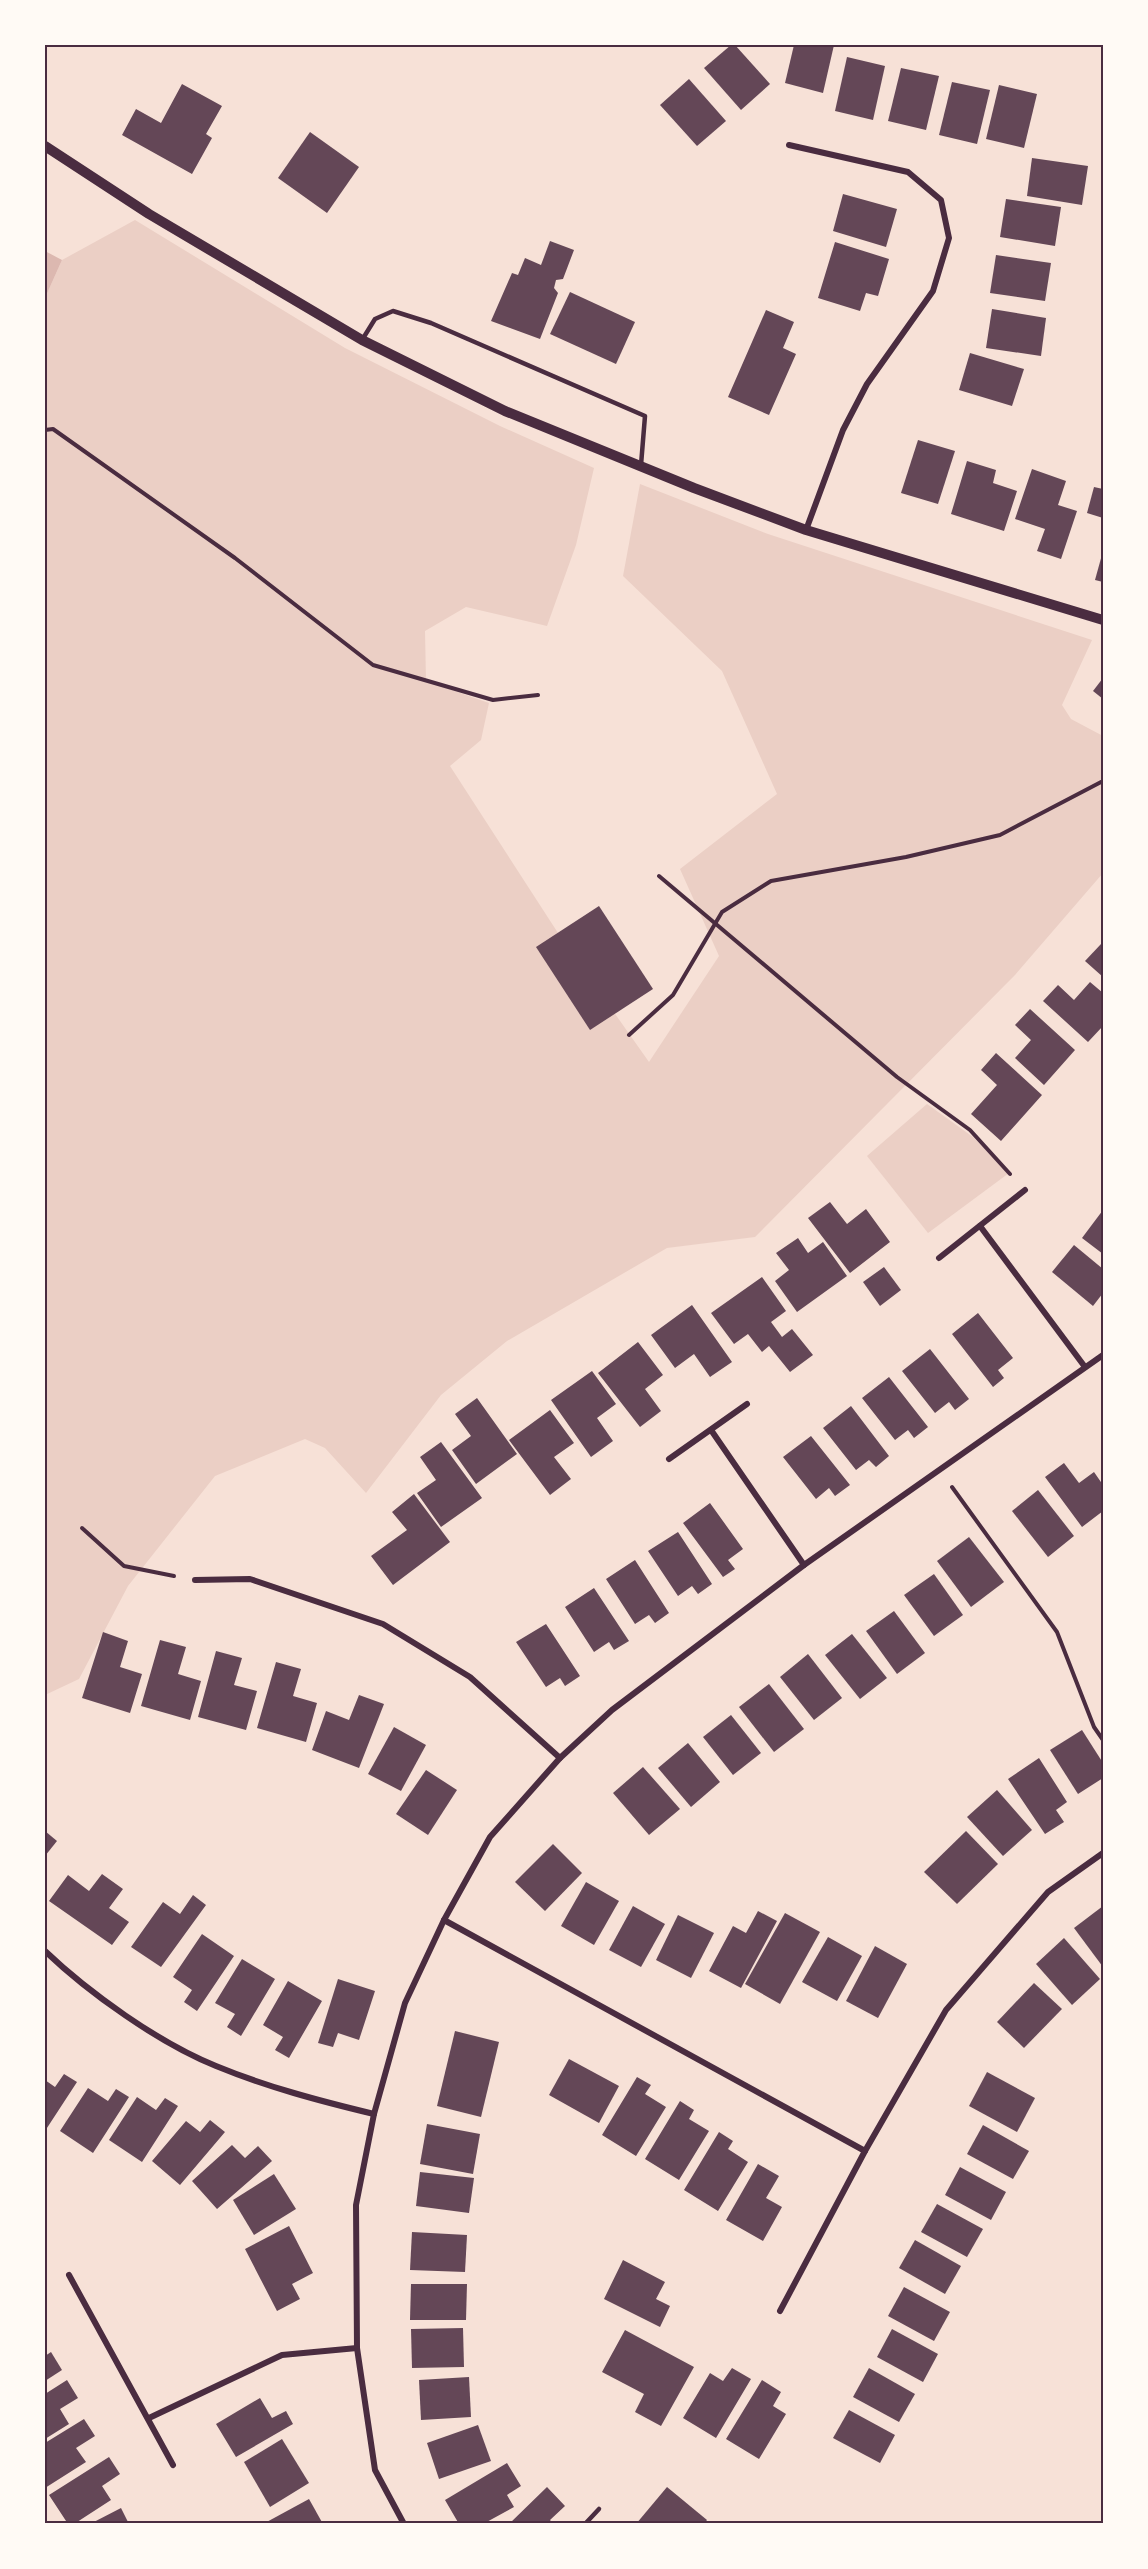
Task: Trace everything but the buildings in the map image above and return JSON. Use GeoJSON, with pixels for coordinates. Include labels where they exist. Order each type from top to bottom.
{"type":"FeatureCollection","features":[{"type":"Feature","properties":{"kind":"street"},"geometry":{"type":"LineString","coordinates":[[789,145],[908,172],[941,200],[949,238],[933,291],[867,384],[843,430],[806,530]]}},
{"type":"Feature","properties":{"kind":"street"},"geometry":{"type":"LineString","coordinates":[[45,146],[148,214],[362,340],[506,411],[806,530],[1103,620]]}},
{"type":"Feature","properties":{"kind":"street"},"geometry":{"type":"LineString","coordinates":[[939,1258],[1025,1190]]}},
{"type":"Feature","properties":{"kind":"street"},"geometry":{"type":"LineString","coordinates":[[980,1226],[1085,1367]]}},
{"type":"Feature","properties":{"kind":"street"},"geometry":{"type":"LineString","coordinates":[[404,2524],[375,2470],[357,2348],[356,2205],[374,2114],[405,2003],[444,1920],[490,1837],[560,1758],[612,1710],[804,1565],[1103,1355]]}},
{"type":"Feature","properties":{"kind":"street"},"geometry":{"type":"LineString","coordinates":[[669,1459],[747,1404]]}},
{"type":"Feature","properties":{"kind":"street"},"geometry":{"type":"LineString","coordinates":[[711,1430],[804,1565]]}},
{"type":"Feature","properties":{"kind":"street"},"geometry":{"type":"LineString","coordinates":[[195,1580],[250,1579],[383,1624],[470,1677],[560,1758]]}},
{"type":"Feature","properties":{"kind":"street"},"geometry":{"type":"LineString","coordinates":[[780,2311],[866,2151],[946,2010],[1048,1892],[1103,1853]]}},
{"type":"Feature","properties":{"kind":"street"},"geometry":{"type":"LineString","coordinates":[[444,1920],[866,2151]]}},
{"type":"Feature","properties":{"kind":"street"},"geometry":{"type":"LineString","coordinates":[[45,1951],[73,1977],[150,2031],[214,2065],[299,2096],[374,2114]]}},
{"type":"Feature","properties":{"kind":"street"},"geometry":{"type":"LineString","coordinates":[[69,2275],[173,2465]]}},
{"type":"Feature","properties":{"kind":"street"},"geometry":{"type":"LineString","coordinates":[[149,2418],[282,2355],[357,2348]]}},
{"type":"Feature","properties":{"kind":"lane"},"geometry":{"type":"LineString","coordinates":[[362,340],[375,318],[393,311],[431,323],[645,416],[640,466]]}},
{"type":"Feature","properties":{"kind":"lane"},"geometry":{"type":"LineString","coordinates":[[585,2524],[599,2509]]}},
{"type":"Feature","properties":{"kind":"path"},"geometry":{"type":"LineString","coordinates":[[45,430],[52,429],[235,558],[373,665],[493,700],[538,695]]}},
{"type":"Feature","properties":{"kind":"path"},"geometry":{"type":"LineString","coordinates":[[629,1035],[673,995],[722,912],[771,882],[906,857],[1000,835],[1103,781]]}},
{"type":"Feature","properties":{"kind":"path"},"geometry":{"type":"LineString","coordinates":[[659,876],[897,1077],[970,1130],[1025,1190]]}},
{"type":"Feature","properties":{"kind":"path"},"geometry":{"type":"LineString","coordinates":[[940,1469],[1057,1632],[1094,1727],[1103,1740]]}},
{"type":"Feature","properties":{"kind":"path"},"geometry":{"type":"LineString","coordinates":[[82,1528],[124,1566],[195,1580]]}},
{"type":"Feature","properties":{"kind":"shaded area"},"geometry":{"type":"Polygon","coordinates":[[[135,220],[345,348],[500,426],[594,468],[576,545],[547,626],[466,607],[425,631],[426,681],[489,703],[481,740],[450,766],[558,933],[649,1062],[719,956],[680,869],[777,794],[722,671],[623,576],[640,484],[768,534],[1092,640],[1062,705],[1071,719],[1103,736],[1103,873],[1015,975],[755,1237],[667,1248],[507,1341],[441,1395],[366,1493],[325,1448],[305,1439],[215,1476],[128,1586],[79,1679],[45,1695],[45,298],[62,260],[135,220]]]}},
{"type":"Feature","properties":{"kind":"shaded area"},"geometry":{"type":"Polygon","coordinates":[[[45,251],[62,260],[45,298],[45,251]]]}},
{"type":"Feature","properties":{"kind":"shaded area"},"geometry":{"type":"Polygon","coordinates":[[[927,1104],[973,1137],[1009,1173],[928,1233],[867,1156],[927,1104]]]}}]}
